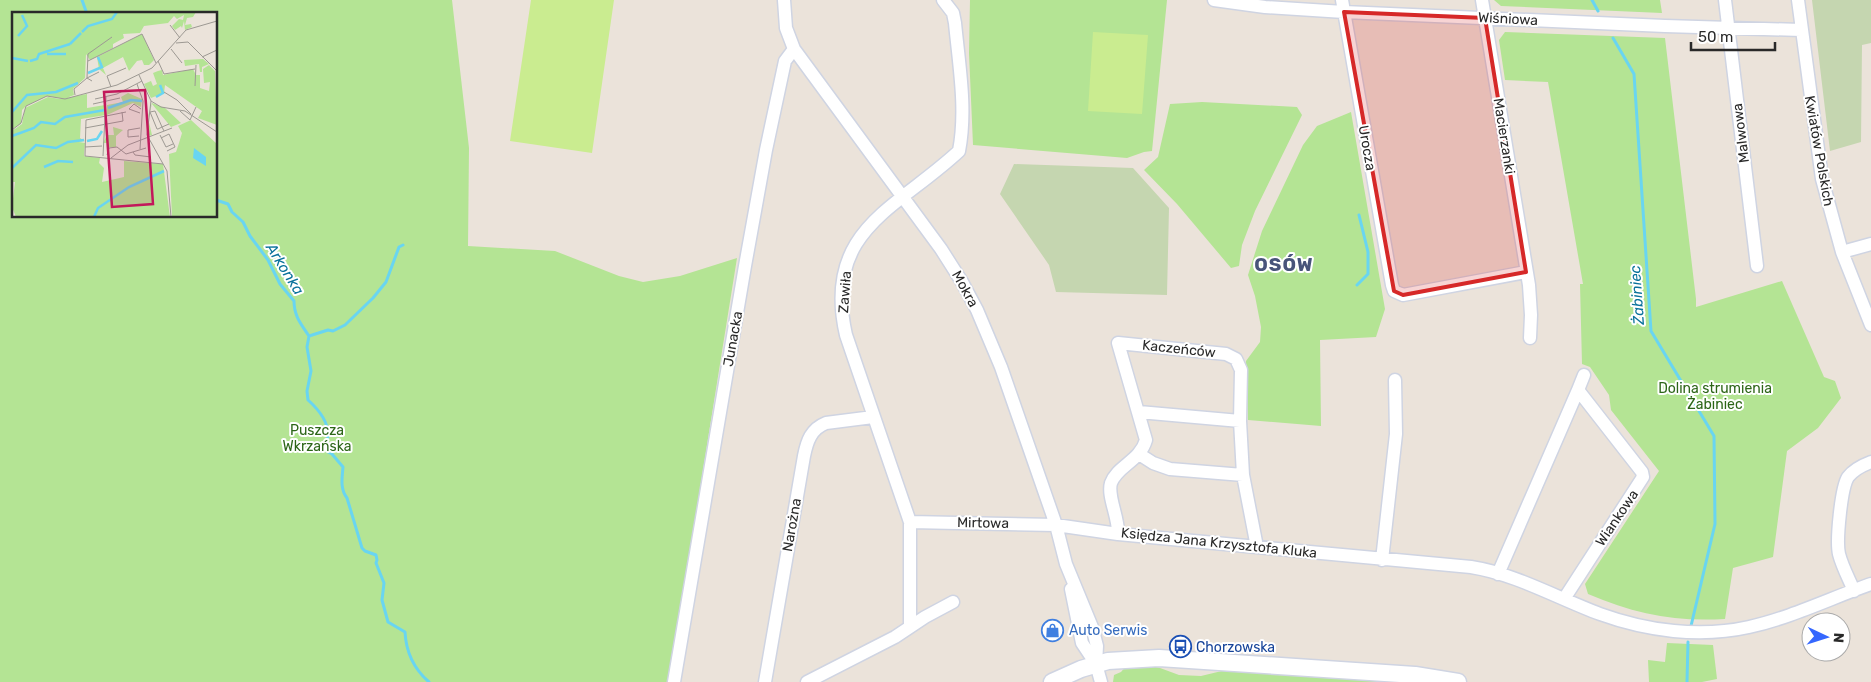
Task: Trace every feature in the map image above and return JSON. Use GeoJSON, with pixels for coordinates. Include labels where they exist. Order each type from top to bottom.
{"type":"FeatureCollection","features":[{"type":"Feature","properties":{"kind":"street"},"geometry":{"type":"LineString","coordinates":[[784,0],[786,28],[794,49]]}},
{"type":"Feature","properties":{"kind":"street","name":"Zawiła"},"geometry":{"type":"LineString","coordinates":[[910,626],[910,522],[846,335],[842,312],[843,288],[847,266],[858,240],[880,214],[959,151],[962,137],[962,100],[955,23],[953,13],[943,0]]}},
{"type":"Feature","properties":{"kind":"street","name":"Wiśniowa"},"geometry":{"type":"LineString","coordinates":[[1214,0],[1265,8],[1343,6],[1485,18],[1801,30]]}},
{"type":"Feature","properties":{"kind":"street","name":"Macierzanki"},"geometry":{"type":"LineString","coordinates":[[1482,0],[1526,272],[1532,315],[1530,338]]}},
{"type":"Feature","properties":{"kind":"street","name":"Malwowa"},"geometry":{"type":"LineString","coordinates":[[1725,0],[1758,266]]}},
{"type":"Feature","properties":{"kind":"street","name":"Kwiatów Polskich"},"geometry":{"type":"LineString","coordinates":[[1798,0],[1822,179],[1842,252],[1871,325]]}},
{"type":"Feature","properties":{"kind":"street","name":"Urocza"},"geometry":{"type":"LineString","coordinates":[[1343,6],[1392,285],[1398,294],[1411,294],[1526,272]]}},
{"type":"Feature","properties":{"kind":"street","name":"Mokra"},"geometry":{"type":"LineString","coordinates":[[794,49],[948,259],[983,324],[1056,525],[1066,564],[1096,639],[1098,652],[1096,664],[1101,682]]}},
{"type":"Feature","properties":{"kind":"street","name":"Junacka"},"geometry":{"type":"LineString","coordinates":[[674,682],[766,150],[785,61],[794,49]]}},
{"type":"Feature","properties":{"kind":"street"},"geometry":{"type":"LineString","coordinates":[[1842,252],[1871,244]]}},
{"type":"Feature","properties":{"kind":"street","name":"Kaczeńców"},"geometry":{"type":"LineString","coordinates":[[1139,412],[1118,343],[1226,354],[1236,359],[1240,370],[1243,475],[1256,547]]}},
{"type":"Feature","properties":{"kind":"street"},"geometry":{"type":"LineString","coordinates":[[1498,574],[1584,375]]}},
{"type":"Feature","properties":{"kind":"street"},"geometry":{"type":"LineString","coordinates":[[1382,560],[1396,434],[1395,380]]}},
{"type":"Feature","properties":{"kind":"street","name":"Wiankowa"},"geometry":{"type":"LineString","coordinates":[[1564,599],[1643,478],[1642,472],[1578,390]]}},
{"type":"Feature","properties":{"kind":"street"},"geometry":{"type":"LineString","coordinates":[[1118,534],[1118,520],[1110,485],[1115,476],[1139,454],[1144,445],[1146,435],[1139,412],[1240,421]]}},
{"type":"Feature","properties":{"kind":"street","name":"Narożna"},"geometry":{"type":"LineString","coordinates":[[765,682],[804,456],[809,437],[826,423],[874,417]]}},
{"type":"Feature","properties":{"kind":"street"},"geometry":{"type":"LineString","coordinates":[[1139,454],[1153,463],[1170,469],[1243,475]]}},
{"type":"Feature","properties":{"kind":"street"},"geometry":{"type":"LineString","coordinates":[[1854,590],[1840,556],[1838,546],[1844,489],[1849,476],[1871,462]]}},
{"type":"Feature","properties":{"kind":"street","name":"Mirtowa"},"geometry":{"type":"LineString","coordinates":[[910,522],[1056,525]]}},
{"type":"Feature","properties":{"kind":"street","name":"Księdza Jana Krzysztofa Kluka"},"geometry":{"type":"LineString","coordinates":[[1056,525],[1118,534],[1471,567],[1498,574],[1598,613],[1634,624],[1665,630],[1709,632],[1761,624],[1871,584]]}},
{"type":"Feature","properties":{"kind":"street"},"geometry":{"type":"LineString","coordinates":[[807,682],[894,637],[953,602]]}},
{"type":"Feature","properties":{"kind":"street"},"geometry":{"type":"LineString","coordinates":[[1052,682],[1096,664],[1121,660],[1159,658],[1415,675],[1458,682]]}},
{"type":"Feature","properties":{"kind":"highlighted area"},"geometry":{"type":"Polygon","coordinates":[[[1344,12],[1485,18],[1526,272],[1403,295],[1394,291],[1344,12]]]}},
{"type":"Feature","properties":{"kind":"green space","name":"Puszcza Wkrzańska"},"geometry":{"type":"Polygon","coordinates":[[[0,0],[452,0],[469,148],[468,246],[555,251],[619,276],[643,282],[680,276],[737,258],[669,682],[0,682],[0,0]]]}},
{"type":"Feature","properties":{"kind":"green space"},"geometry":{"type":"Polygon","coordinates":[[[531,0],[614,0],[592,153],[510,141],[531,0]]]}},
{"type":"Feature","properties":{"kind":"green space"},"geometry":{"type":"Polygon","coordinates":[[[970,0],[1167,0],[1152,151],[1127,158],[973,145],[969,53],[970,0]]]}},
{"type":"Feature","properties":{"kind":"green space"},"geometry":{"type":"Polygon","coordinates":[[[1494,0],[1660,0],[1662,13],[1501,6],[1494,0]]]}},
{"type":"Feature","properties":{"kind":"green space"},"geometry":{"type":"Polygon","coordinates":[[[1812,0],[1871,0],[1871,43],[1862,45],[1861,142],[1830,151],[1812,0]]]}},
{"type":"Feature","properties":{"kind":"green space"},"geometry":{"type":"Polygon","coordinates":[[[1093,32],[1148,35],[1142,114],[1088,111],[1093,32]]]}},
{"type":"Feature","properties":{"kind":"green space","name":"Dolina strumienia Żabiniec"},"geometry":{"type":"Polygon","coordinates":[[[1505,32],[1665,38],[1696,307],[1782,281],[1824,377],[1835,381],[1841,398],[1818,428],[1787,451],[1773,557],[1733,568],[1725,619],[1706,620],[1655,615],[1622,607],[1588,594],[1585,584],[1659,471],[1611,410],[1609,395],[1590,367],[1582,364],[1580,284],[1583,284],[1548,82],[1505,80],[1499,40],[1505,32]]]}},
{"type":"Feature","properties":{"kind":"green space"},"geometry":{"type":"Polygon","coordinates":[[[1202,102],[1297,107],[1302,115],[1255,211],[1242,245],[1239,266],[1231,268],[1177,204],[1144,170],[1158,157],[1170,104],[1202,102]]]}},
{"type":"Feature","properties":{"kind":"green space"},"geometry":{"type":"Polygon","coordinates":[[[1351,112],[1385,309],[1376,337],[1320,340],[1321,426],[1248,420],[1246,361],[1260,342],[1261,327],[1255,296],[1248,275],[1262,231],[1303,145],[1317,126],[1351,112]]]}},
{"type":"Feature","properties":{"kind":"green space"},"geometry":{"type":"Polygon","coordinates":[[[1014,164],[1133,168],[1169,208],[1167,295],[1056,292],[1049,265],[1000,194],[1014,164]]]}},
{"type":"Feature","properties":{"kind":"green space"},"geometry":{"type":"Polygon","coordinates":[[[1667,643],[1713,645],[1717,679],[1702,682],[1649,682],[1648,660],[1665,662],[1667,643]]]}},
{"type":"Feature","properties":{"kind":"green space"},"geometry":{"type":"Polygon","coordinates":[[[1127,665],[1147,665],[1179,675],[1201,676],[1230,669],[1392,679],[1395,682],[1113,682],[1114,675],[1121,672],[1127,665]]]}},
{"type":"Feature","properties":{"kind":"waterway","name":"Arkonka"},"geometry":{"type":"LineString","coordinates":[[82,0],[86,12]]}},
{"type":"Feature","properties":{"kind":"waterway","name":"Żabiniec"},"geometry":{"type":"LineString","coordinates":[[1592,0],[1598,11]]}},
{"type":"Feature","properties":{"kind":"waterway","name":"Żabiniec"},"geometry":{"type":"LineString","coordinates":[[1613,38],[1634,74],[1651,331],[1714,436],[1715,524],[1691,626]]}},
{"type":"Feature","properties":{"kind":"waterway","name":"Arkonka"},"geometry":{"type":"LineString","coordinates":[[218,201],[228,204],[232,212],[243,222],[250,236],[268,260],[280,284],[294,301],[297,316],[309,336],[307,347],[311,371],[307,391],[308,400],[319,411],[327,425],[328,452],[343,467],[342,487],[362,548],[376,555],[376,563],[384,583],[382,600],[388,622],[405,632],[412,660],[419,672],[429,682]]}},
{"type":"Feature","properties":{"kind":"waterway"},"geometry":{"type":"LineString","coordinates":[[1357,285],[1368,274],[1368,252],[1359,215]]}},
{"type":"Feature","properties":{"kind":"waterway"},"geometry":{"type":"LineString","coordinates":[[309,336],[328,330],[333,331],[345,325],[373,298],[386,282],[399,247],[403,245]]}},
{"type":"Feature","properties":{"kind":"waterway","name":"Żabiniec"},"geometry":{"type":"LineString","coordinates":[[1687,682],[1688,642]]}},
{"type":"Feature","properties":{"kind":"place","name":"Auto Serwis"},"geometry":{"type":"Point","coordinates":[1053,630]}},
{"type":"Feature","properties":{"kind":"place","name":"Chorzowska"},"geometry":{"type":"Point","coordinates":[1180,647]}},
{"type":"Feature","properties":{"kind":"district","name":"OSÓW"},"geometry":{"type":"Point","coordinates":[1284,264]}}]}
